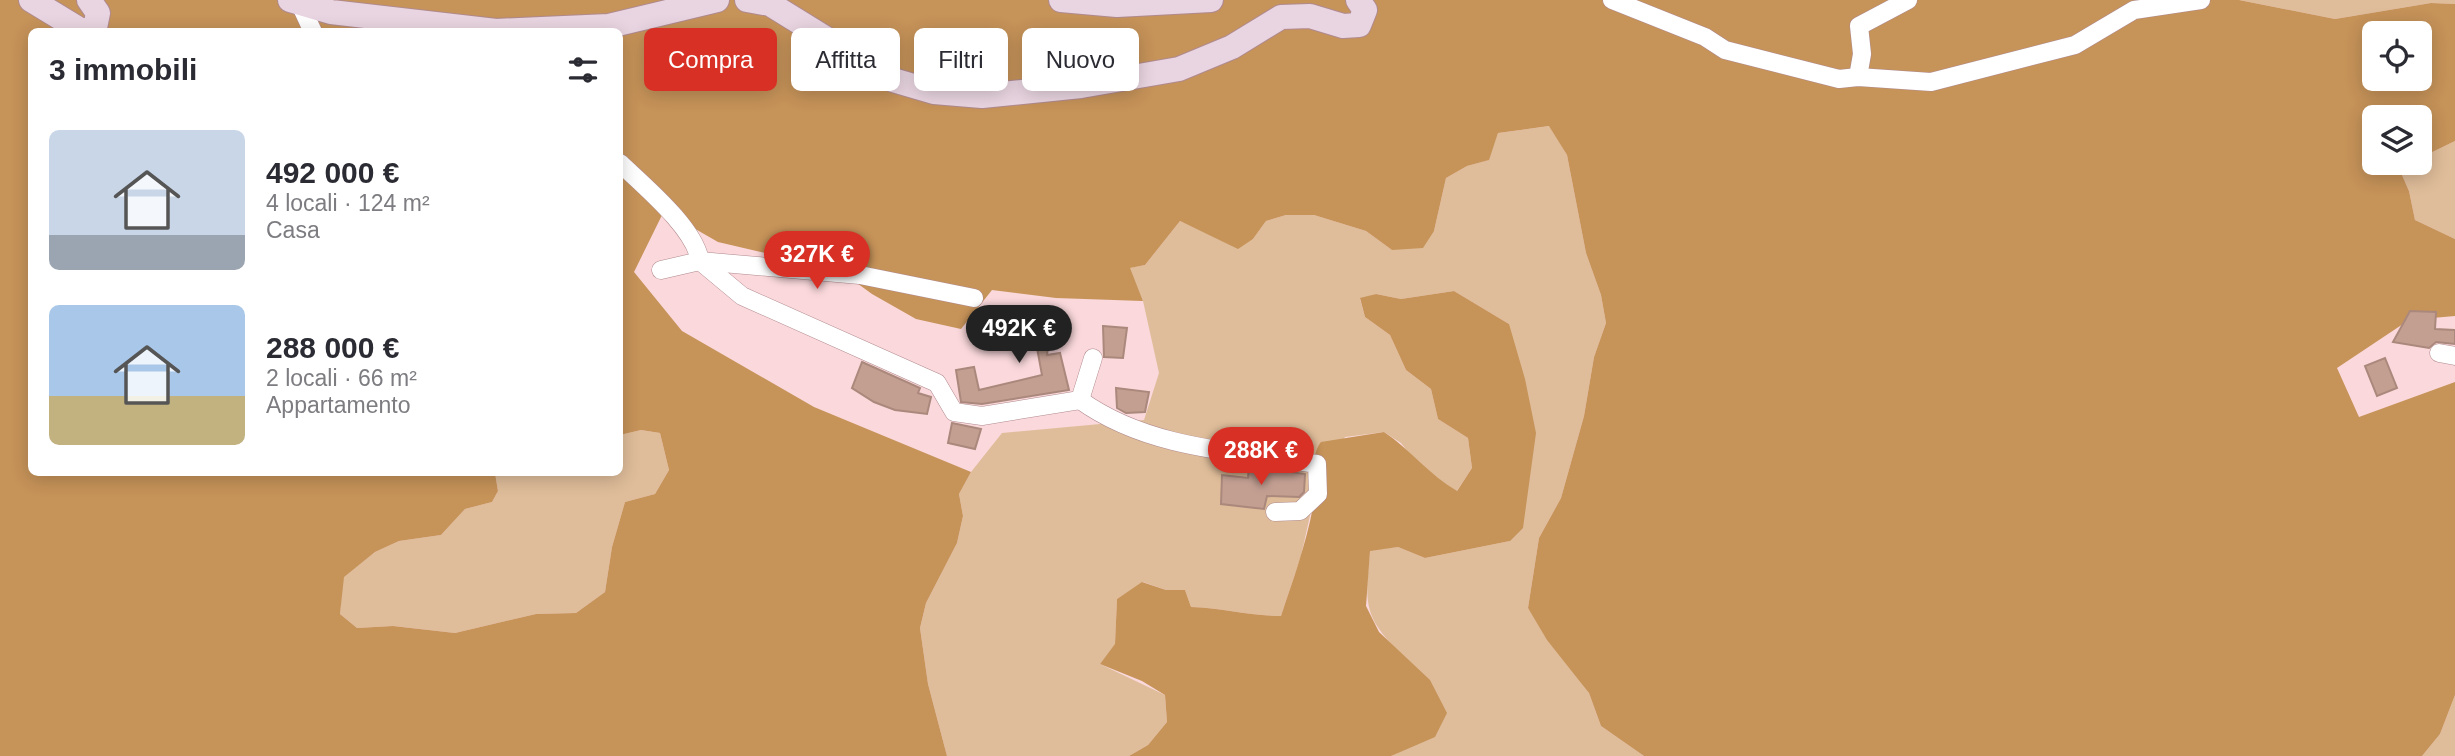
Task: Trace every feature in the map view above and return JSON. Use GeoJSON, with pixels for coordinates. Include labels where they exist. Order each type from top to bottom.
{"type":"FeatureCollection","features":[{"type":"Feature","properties":{"kind":"main road"},"geometry":{"type":"LineString","coordinates":[[31,0],[77,28]]}},
{"type":"Feature","properties":{"kind":"main road"},"geometry":{"type":"LineString","coordinates":[[89,0],[98,13],[95,28]]}},
{"type":"Feature","properties":{"kind":"main road"},"geometry":{"type":"LineString","coordinates":[[564,28],[610,26],[718,0]]}},
{"type":"Feature","properties":{"kind":"main road"},"geometry":{"type":"LineString","coordinates":[[747,0],[770,4],[892,80],[934,92],[982,96],[1081,86],[1180,69],[1232,47],[1281,17],[1310,16],[1343,26],[1359,25],[1365,9],[1358,0]]}},
{"type":"Feature","properties":{"kind":"main road"},"geometry":{"type":"LineString","coordinates":[[1061,0],[1117,5],[1211,0]]}},
{"type":"Feature","properties":{"kind":"main road"},"geometry":{"type":"LineString","coordinates":[[295,2],[331,12],[470,28]]}},
{"type":"Feature","properties":{"kind":"street"},"geometry":{"type":"LineString","coordinates":[[1612,0],[1705,37],[1725,50],[1839,79],[1858,77],[1931,82],[2075,45],[2134,10],[2201,0]]}},
{"type":"Feature","properties":{"kind":"street"},"geometry":{"type":"LineString","coordinates":[[1858,77],[1862,54],[1859,26],[1908,0]]}},
{"type":"Feature","properties":{"kind":"street"},"geometry":{"type":"LineString","coordinates":[[295,2],[311,28]]}},
{"type":"Feature","properties":{"kind":"street"},"geometry":{"type":"LineString","coordinates":[[623,166],[658,198],[698,249],[700,261],[742,296],[937,383],[954,412],[982,416],[1080,400],[1105,418],[1179,443],[1317,464],[1318,494],[1300,511],[1275,512]]}},
{"type":"Feature","properties":{"kind":"street"},"geometry":{"type":"LineString","coordinates":[[661,270],[700,261],[860,275],[974,298]]}},
{"type":"Feature","properties":{"kind":"street"},"geometry":{"type":"LineString","coordinates":[[1080,400],[1093,358]]}},
{"type":"Feature","properties":{"kind":"shaded area"},"geometry":{"type":"Polygon","coordinates":[[[0,0],[2239,0],[2335,19],[2431,3],[2455,4],[2455,141],[2432,152],[2432,105],[2362,105],[2362,175],[2402,175],[2409,191],[2415,220],[2455,239],[2455,316],[2409,320],[2337,368],[2359,417],[2455,382],[2455,695],[2440,734],[2422,756],[1644,756],[1601,726],[1589,693],[1547,640],[1528,608],[1539,538],[1561,498],[1584,416],[1594,357],[1606,323],[1601,295],[1586,253],[1567,155],[1549,126],[1498,133],[1489,160],[1467,166],[1446,178],[1434,231],[1423,248],[1392,250],[1366,231],[1314,215],[1286,215],[1266,221],[1253,239],[1238,249],[1180,221],[1145,265],[1130,268],[1143,301],[1056,298],[992,290],[961,329],[916,319],[872,294],[839,270],[718,242],[664,211],[634,272],[682,331],[814,407],[971,472],[959,494],[963,516],[957,543],[926,603],[920,628],[928,684],[947,756],[0,756],[0,0]]]}},
{"type":"Feature","properties":{"kind":"shaded area"},"geometry":{"type":"Polygon","coordinates":[[[2239,0],[2455,0],[2455,4],[2431,3],[2335,19],[2239,0]]]}},
{"type":"Feature","properties":{"kind":"shaded area"},"geometry":{"type":"Polygon","coordinates":[[[1550,126],[1567,155],[1586,253],[1601,295],[1606,323],[1594,357],[1584,416],[1561,498],[1539,538],[1528,608],[1589,693],[1601,726],[1644,756],[1391,756],[1403,750],[1399,652],[1378,627],[1369,606],[1367,595],[1370,550],[1398,547],[1425,558],[1510,541],[1509,324],[1454,291],[1401,299],[1376,294],[1360,299],[1365,317],[1390,335],[1406,370],[1431,389],[1438,419],[1468,438],[1472,468],[1456,492],[1415,461],[1401,443],[1384,432],[1345,437],[1315,493],[1301,556],[1281,616],[1191,607],[1185,590],[1166,590],[1143,582],[1117,599],[1115,645],[1100,664],[1165,695],[1167,722],[1148,745],[1129,756],[947,756],[928,684],[920,628],[926,603],[957,543],[963,516],[959,494],[971,472],[1002,433],[1144,420],[1159,373],[1143,301],[1129,268],[1145,265],[1180,221],[1238,248],[1253,239],[1266,221],[1286,215],[1314,215],[1366,231],[1392,250],[1434,231],[1446,178],[1467,166],[1488,160],[1498,133],[1550,126]]]}},
{"type":"Feature","properties":{"kind":"shaded area"},"geometry":{"type":"Polygon","coordinates":[[[2455,141],[2455,239],[2415,220],[2409,191],[2402,175],[2432,175],[2432,152],[2455,141]]]}},
{"type":"Feature","properties":{"kind":"shaded area"},"geometry":{"type":"Polygon","coordinates":[[[1454,291],[1509,324],[1525,379],[1536,433],[1523,528],[1510,541],[1425,558],[1398,547],[1370,551],[1366,606],[1379,632],[1430,680],[1447,713],[1435,737],[1391,756],[1129,756],[1148,745],[1167,722],[1165,695],[1142,681],[1100,664],[1115,644],[1117,599],[1142,582],[1166,590],[1185,590],[1191,607],[1281,616],[1309,526],[1316,488],[1315,454],[1321,442],[1384,432],[1457,491],[1472,468],[1468,438],[1438,419],[1431,389],[1406,370],[1390,335],[1365,317],[1360,298],[1376,294],[1401,299],[1454,291]]]}},
{"type":"Feature","properties":{"kind":"shaded area"},"geometry":{"type":"Polygon","coordinates":[[[641,430],[660,433],[669,470],[655,494],[625,502],[612,547],[605,592],[576,613],[536,614],[455,633],[393,626],[357,628],[340,614],[343,577],[375,552],[399,541],[441,535],[465,509],[492,502],[498,491],[496,476],[623,476],[623,434],[641,430]]]}},
{"type":"Feature","properties":{"kind":"shaded area"},"geometry":{"type":"Polygon","coordinates":[[[2455,695],[2455,756],[2422,756],[2440,734],[2455,695]]]}},
{"type":"Feature","properties":{"kind":"building"},"geometry":{"type":"Polygon","coordinates":[[[997,311],[1052,318],[1047,355],[1060,353],[1069,390],[982,404],[961,402],[956,370],[974,367],[979,390],[1042,375],[1035,337],[996,330],[997,311]]]}},
{"type":"Feature","properties":{"kind":"building"},"geometry":{"type":"Polygon","coordinates":[[[2410,311],[2436,312],[2435,329],[2455,330],[2455,344],[2436,342],[2429,348],[2393,342],[2410,311]]]}},
{"type":"Feature","properties":{"kind":"building"},"geometry":{"type":"Polygon","coordinates":[[[1103,326],[1127,328],[1123,358],[1104,357],[1103,326]]]}},
{"type":"Feature","properties":{"kind":"building"},"geometry":{"type":"Polygon","coordinates":[[[2385,358],[2397,388],[2377,396],[2365,366],[2385,358]]]}},
{"type":"Feature","properties":{"kind":"building"},"geometry":{"type":"Polygon","coordinates":[[[862,362],[920,388],[918,393],[931,397],[927,414],[895,410],[874,402],[852,388],[862,362]]]}},
{"type":"Feature","properties":{"kind":"building"},"geometry":{"type":"Polygon","coordinates":[[[1116,388],[1149,392],[1145,412],[1126,413],[1117,408],[1116,388]]]}},
{"type":"Feature","properties":{"kind":"building"},"geometry":{"type":"Polygon","coordinates":[[[952,423],[981,429],[975,449],[948,443],[952,423]]]}},
{"type":"Feature","properties":{"kind":"building"},"geometry":{"type":"Polygon","coordinates":[[[1249,466],[1305,474],[1304,492],[1299,497],[1267,496],[1264,509],[1221,504],[1222,475],[1248,478],[1249,466]]]}}]}
